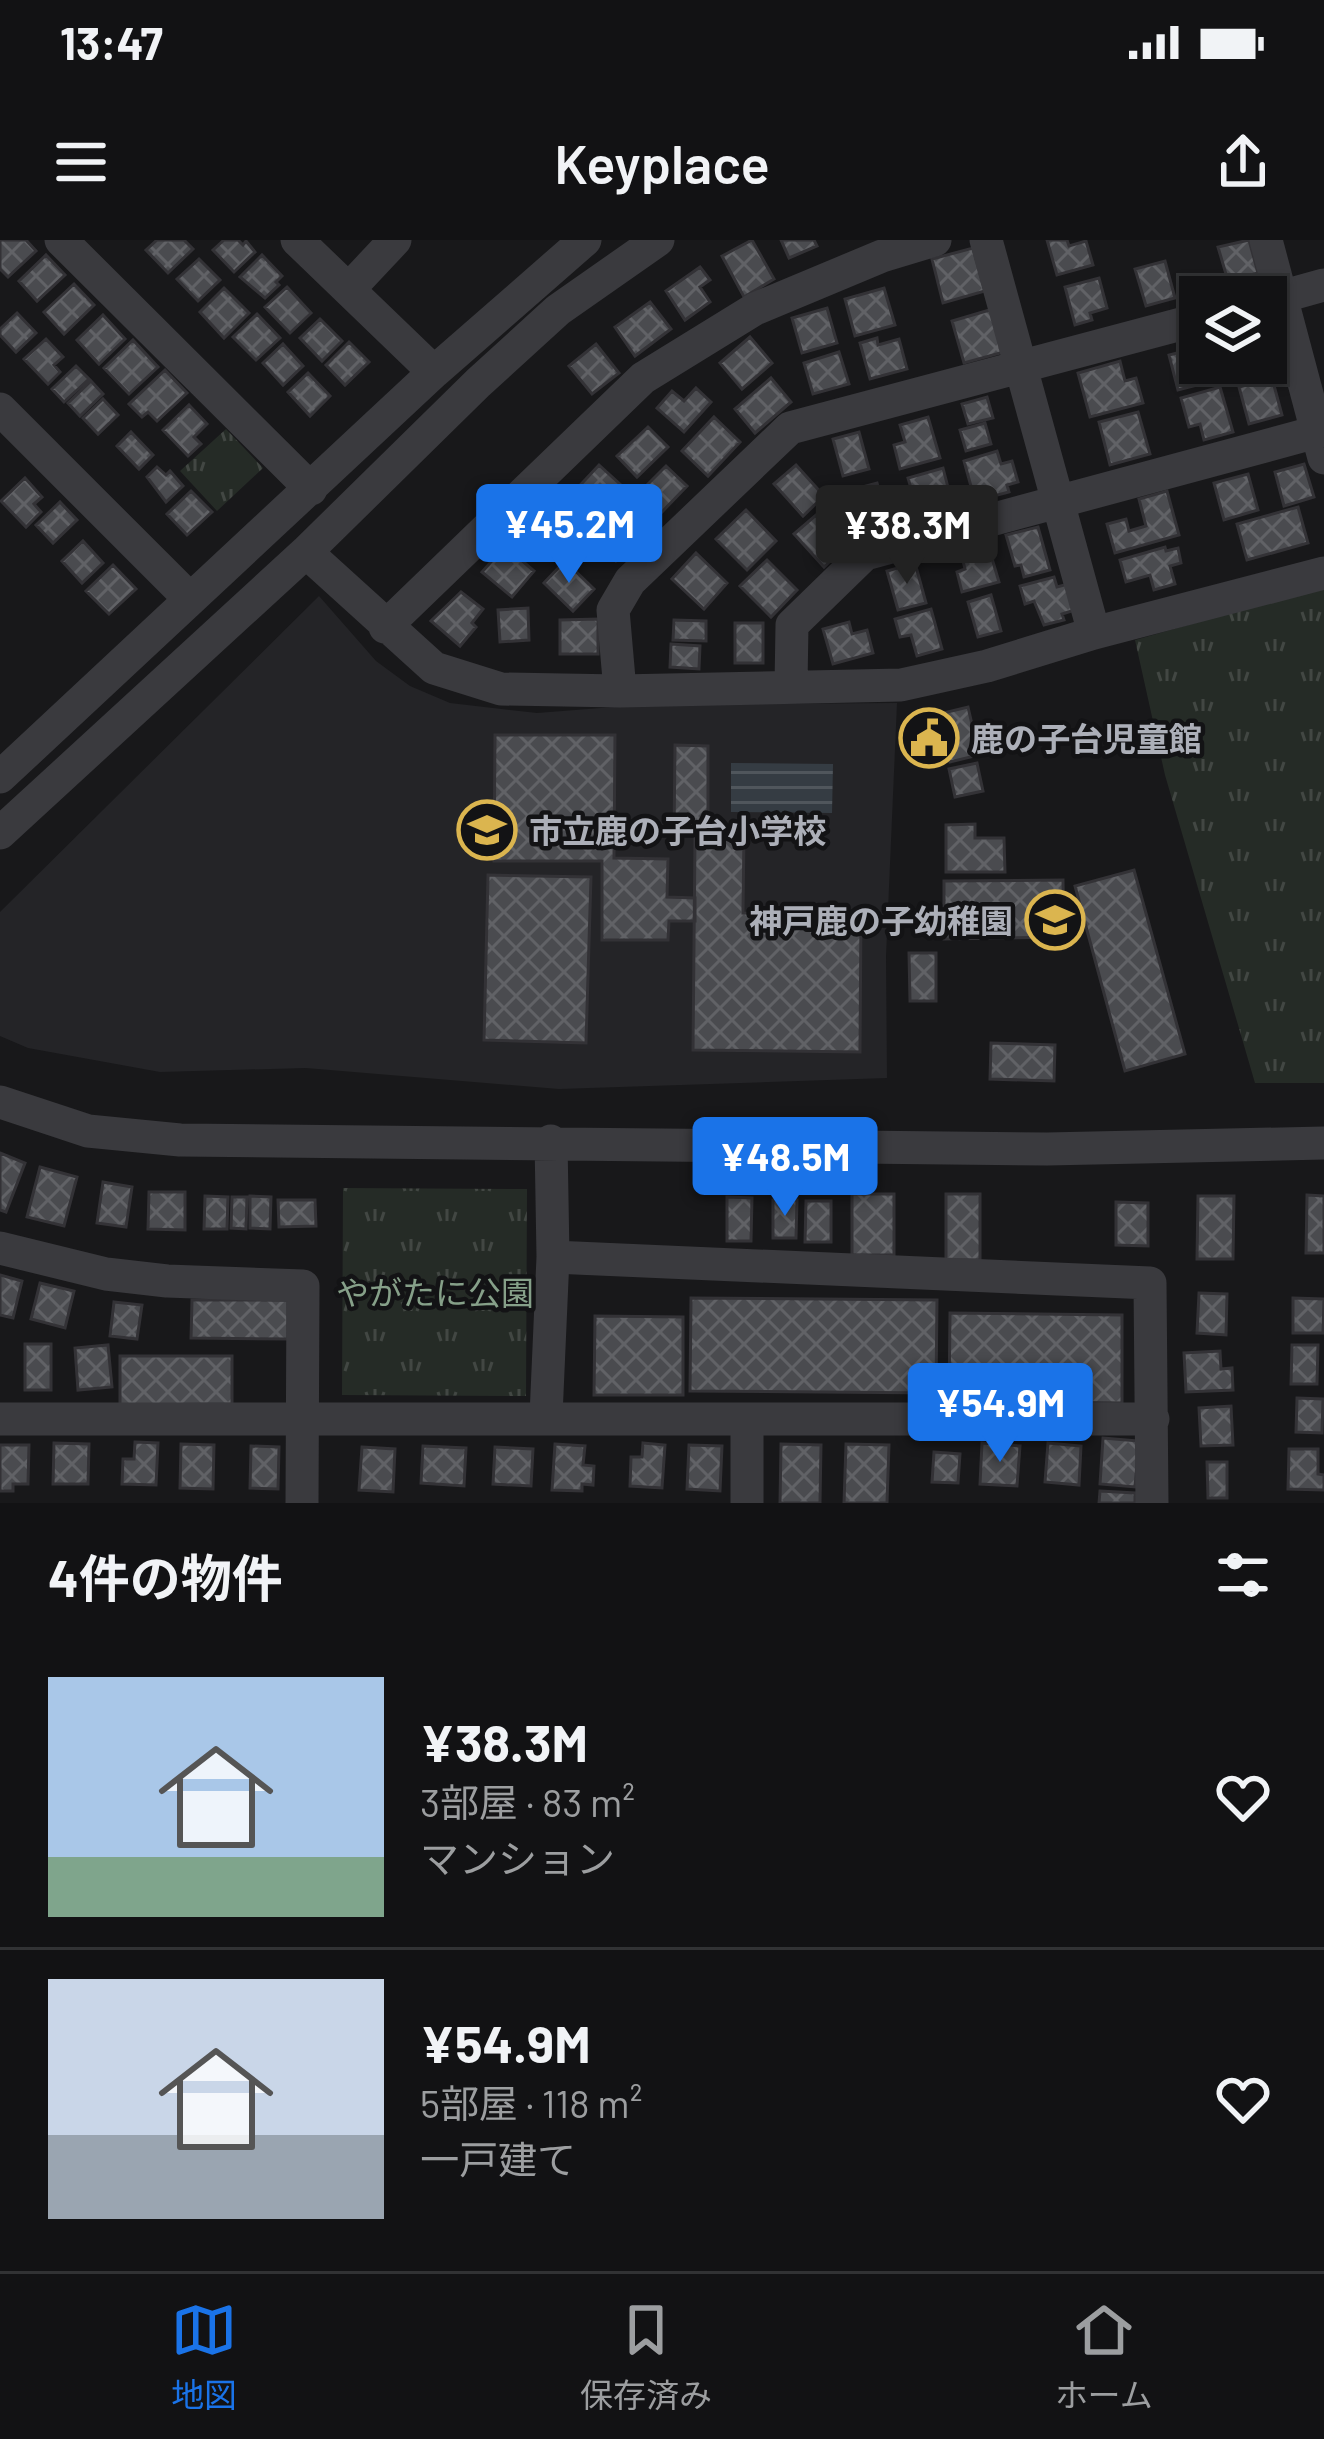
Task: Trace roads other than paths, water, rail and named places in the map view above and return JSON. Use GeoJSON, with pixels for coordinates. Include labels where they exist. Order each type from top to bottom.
{"type":"FeatureCollection","features":[{"type":"Feature","properties":{"kind":"street"},"geometry":{"type":"LineString","coordinates":[[62,240],[311,489]]}},
{"type":"Feature","properties":{"kind":"street"},"geometry":{"type":"LineString","coordinates":[[297,240],[434,372]]}},
{"type":"Feature","properties":{"kind":"street"},"geometry":{"type":"LineString","coordinates":[[349,290],[395,240]]}},
{"type":"Feature","properties":{"kind":"street"},"geometry":{"type":"LineString","coordinates":[[0,777],[434,372],[585,240]]}},
{"type":"Feature","properties":{"kind":"street"},"geometry":{"type":"LineString","coordinates":[[0,833],[306,552],[558,310],[658,240]]}},
{"type":"Feature","properties":{"kind":"street"},"geometry":{"type":"LineString","coordinates":[[385,627],[643,378],[755,309],[882,256],[935,240]]}},
{"type":"Feature","properties":{"kind":"street"},"geometry":{"type":"LineString","coordinates":[[986,240],[1094,633]]}},
{"type":"Feature","properties":{"kind":"street"},"geometry":{"type":"LineString","coordinates":[[1266,240],[1271,276]]}},
{"type":"Feature","properties":{"kind":"street"},"geometry":{"type":"LineString","coordinates":[[1287,295],[1324,285]]}},
{"type":"Feature","properties":{"kind":"street"},"geometry":{"type":"LineString","coordinates":[[620,692],[613,610],[629,581],[790,428],[1179,325]]}},
{"type":"Feature","properties":{"kind":"street"},"geometry":{"type":"LineString","coordinates":[[791,685],[793,625],[865,554],[1056,501],[1321,440],[1287,337]]}},
{"type":"Feature","properties":{"kind":"street"},"geometry":{"type":"LineString","coordinates":[[0,409],[190,599]]}},
{"type":"Feature","properties":{"kind":"street"},"geometry":{"type":"LineString","coordinates":[[306,552],[434,668],[501,689],[620,692],[901,685],[987,667],[1094,633],[1324,573]]}},
{"type":"Feature","properties":{"kind":"street"},"geometry":{"type":"LineString","coordinates":[[0,1102],[88,1131],[180,1140],[1047,1149],[1324,1143]]}},
{"type":"Feature","properties":{"kind":"street"},"geometry":{"type":"LineString","coordinates":[[546,1416],[553,1257],[551,1141]]}},
{"type":"Feature","properties":{"kind":"street"},"geometry":{"type":"LineString","coordinates":[[0,1248],[106,1274],[303,1286],[302,1503]]}},
{"type":"Feature","properties":{"kind":"street"},"geometry":{"type":"LineString","coordinates":[[553,1257],[1150,1283],[1153,1503]]}},
{"type":"Feature","properties":{"kind":"street"},"geometry":{"type":"LineString","coordinates":[[0,1419],[1153,1418]]}},
{"type":"Feature","properties":{"kind":"street"},"geometry":{"type":"LineString","coordinates":[[746,1419],[747,1503]]}},
{"type":"Feature","properties":{"kind":"place","name":"鹿の子台児童館"},"geometry":{"type":"Point","coordinates":[929,738]}},
{"type":"Feature","properties":{"kind":"place","name":"市立鹿の子台小学校"},"geometry":{"type":"Point","coordinates":[487,830]}},
{"type":"Feature","properties":{"kind":"place","name":"神戸鹿の子幼稚園"},"geometry":{"type":"Point","coordinates":[1055,920]}},
{"type":"Feature","properties":{"kind":"park label","name":"やがたに公園"},"geometry":{"type":"Point","coordinates":[435,1292]}}]}
